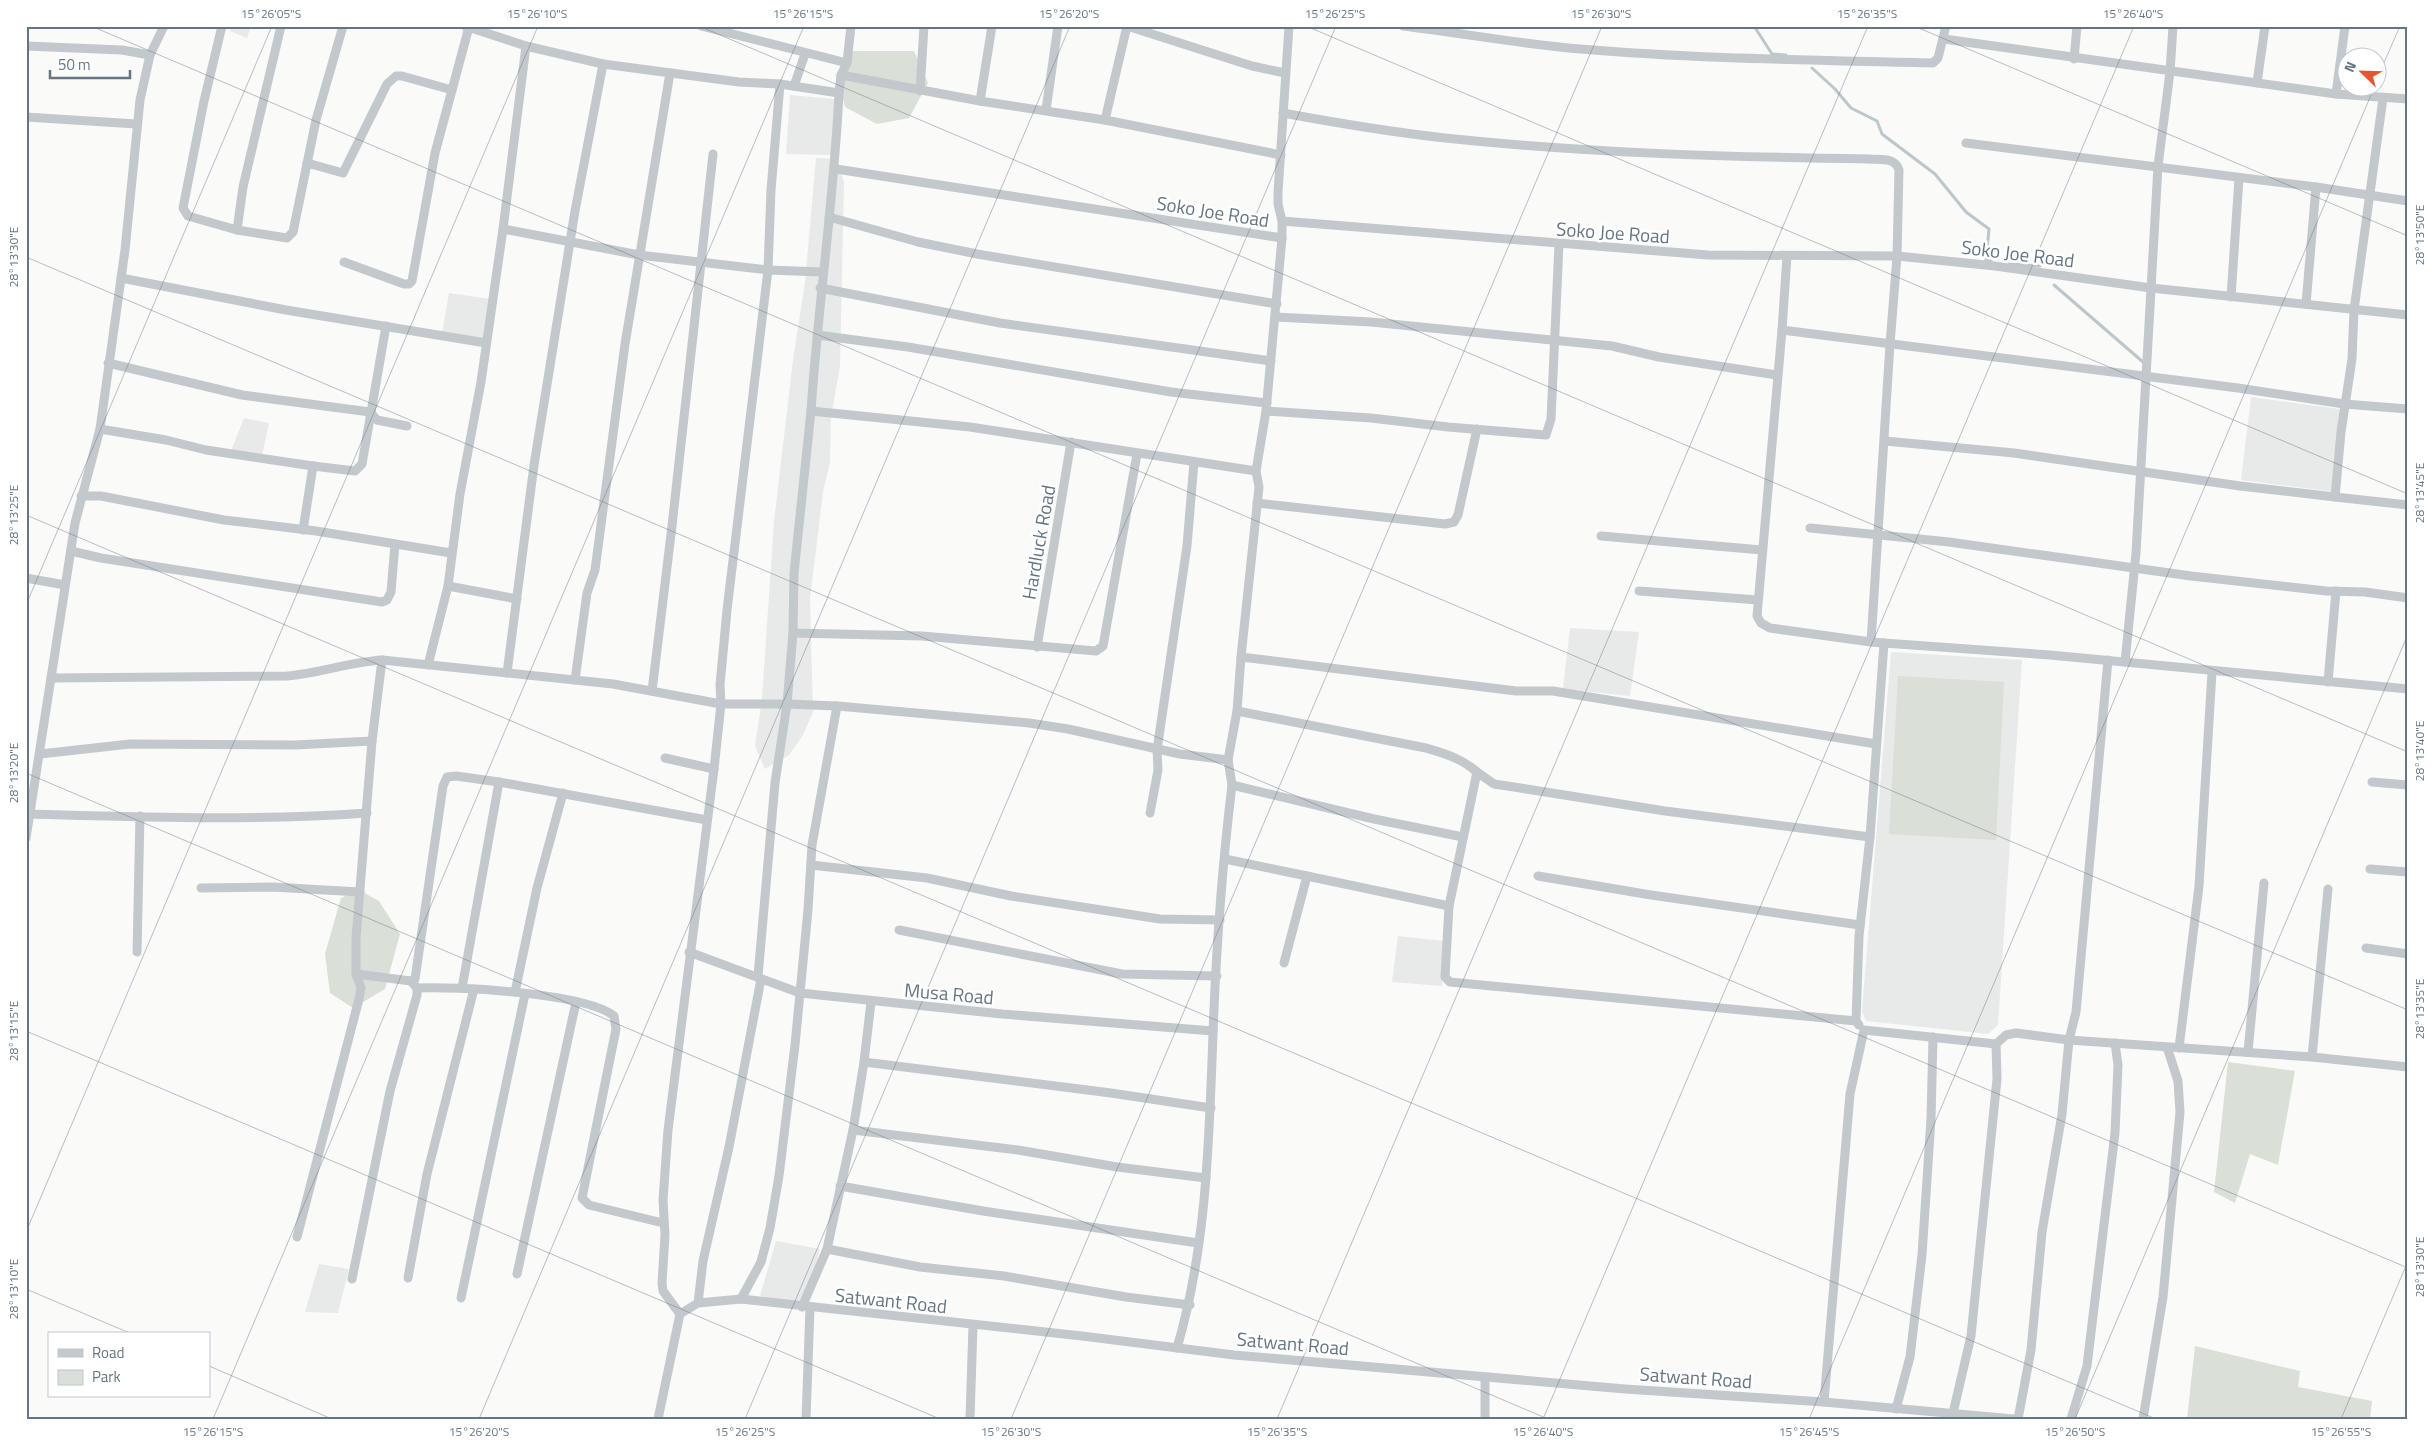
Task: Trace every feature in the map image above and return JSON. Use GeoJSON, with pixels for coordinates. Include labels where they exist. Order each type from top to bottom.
{"type":"FeatureCollection","features":[{"type":"Feature","properties":{"kind":"street"},"geometry":{"type":"LineString","coordinates":[[222,26],[202,109],[183,208],[184,214],[237,230],[290,237],[293,232],[316,120],[343,26]]}},
{"type":"Feature","properties":{"kind":"street"},"geometry":{"type":"LineString","coordinates":[[237,230],[244,187],[281,26]]}},
{"type":"Feature","properties":{"kind":"street"},"geometry":{"type":"LineString","coordinates":[[701,26],[805,54],[847,63]]}},
{"type":"Feature","properties":{"kind":"street"},"geometry":{"type":"LineString","coordinates":[[698,1303],[703,1261],[729,1147],[760,978],[775,783],[787,704],[794,573],[811,411],[820,288],[836,168],[841,75],[847,63],[851,26]]}},
{"type":"Feature","properties":{"kind":"street"},"geometry":{"type":"LineString","coordinates":[[920,91],[924,26]]}},
{"type":"Feature","properties":{"kind":"street"},"geometry":{"type":"LineString","coordinates":[[980,101],[992,26]]}},
{"type":"Feature","properties":{"kind":"street"},"geometry":{"type":"LineString","coordinates":[[1046,110],[1058,26]]}},
{"type":"Feature","properties":{"kind":"street"},"geometry":{"type":"LineString","coordinates":[[1106,120],[1127,26],[1252,66],[1285,73]]}},
{"type":"Feature","properties":{"kind":"street"},"geometry":{"type":"LineString","coordinates":[[1282,221],[1278,204],[1289,26]]}},
{"type":"Feature","properties":{"kind":"street"},"geometry":{"type":"LineString","coordinates":[[1403,26],[1497,41],[1665,55],[1933,63],[1938,58],[1946,26]]}},
{"type":"Feature","properties":{"kind":"street"},"geometry":{"type":"LineString","coordinates":[[2074,59],[2077,26]]}},
{"type":"Feature","properties":{"kind":"street"},"geometry":{"type":"LineString","coordinates":[[2125,662],[2141,472],[2158,166],[2170,72],[2173,26]]}},
{"type":"Feature","properties":{"kind":"street"},"geometry":{"type":"LineString","coordinates":[[2257,83],[2265,26]]}},
{"type":"Feature","properties":{"kind":"street"},"geometry":{"type":"LineString","coordinates":[[2342,48],[2345,26]]}},
{"type":"Feature","properties":{"kind":"street"},"geometry":{"type":"LineString","coordinates":[[26,838],[70,551],[100,429],[121,278],[136,124],[150,55],[160,27]]}},
{"type":"Feature","properties":{"kind":"street"},"geometry":{"type":"LineString","coordinates":[[344,262],[404,284],[409,284],[412,280],[435,153],[467,27],[526,46],[603,64],[739,82],[780,84],[839,93]]}},
{"type":"Feature","properties":{"kind":"street"},"geometry":{"type":"LineString","coordinates":[[1944,39],[2074,59],[2336,94]]}},
{"type":"Feature","properties":{"kind":"street"},"geometry":{"type":"LineString","coordinates":[[26,46],[122,50],[150,55]]}},
{"type":"Feature","properties":{"kind":"street"},"geometry":{"type":"LineString","coordinates":[[428,665],[448,586],[451,553],[486,343],[526,46]]}},
{"type":"Feature","properties":{"kind":"street"},"geometry":{"type":"LineString","coordinates":[[794,86],[805,54]]}},
{"type":"Feature","properties":{"kind":"street"},"geometry":{"type":"LineString","coordinates":[[507,673],[534,465],[575,210],[603,64]]}},
{"type":"Feature","properties":{"kind":"street"},"geometry":{"type":"LineString","coordinates":[[575,680],[587,593],[595,570],[624,354],[670,73]]}},
{"type":"Feature","properties":{"kind":"street"},"geometry":{"type":"LineString","coordinates":[[841,75],[920,91],[1106,120],[1281,155]]}},
{"type":"Feature","properties":{"kind":"street"},"geometry":{"type":"LineString","coordinates":[[307,164],[343,173],[387,84],[396,76],[452,90]]}},
{"type":"Feature","properties":{"kind":"street"},"geometry":{"type":"LineString","coordinates":[[658,1419],[680,1314],[663,1291],[665,1235],[663,1222],[668,1130],[689,952],[714,769],[721,704],[720,685],[728,601],[768,270],[771,190],[780,84]]}},
{"type":"Feature","properties":{"kind":"street"},"geometry":{"type":"LineString","coordinates":[[2335,497],[2344,404],[2352,359],[2354,310],[2371,195],[2382,98],[2408,99]]}},
{"type":"Feature","properties":{"kind":"street"},"geometry":{"type":"LineString","coordinates":[[1283,113],[1426,136],[1507,144],[1721,155],[1892,161],[1897,163],[1899,170],[1897,256],[1871,642]]}},
{"type":"Feature","properties":{"kind":"street"},"geometry":{"type":"LineString","coordinates":[[26,117],[136,124]]}},
{"type":"Feature","properties":{"kind":"street"},"geometry":{"type":"LineString","coordinates":[[1966,142],[2316,187],[2408,201]]}},
{"type":"Feature","properties":{"kind":"street"},"geometry":{"type":"LineString","coordinates":[[652,691],[713,154]]}},
{"type":"Feature","properties":{"kind":"street","name":"Soko Joe Road"},"geometry":{"type":"LineString","coordinates":[[836,168],[1282,238],[1282,221],[1708,255],[1897,256],[1994,266],[2151,288],[2408,315]]}},
{"type":"Feature","properties":{"kind":"street"},"geometry":{"type":"LineString","coordinates":[[2231,297],[2239,178]]}},
{"type":"Feature","properties":{"kind":"street"},"geometry":{"type":"LineString","coordinates":[[2306,304],[2316,187]]}},
{"type":"Feature","properties":{"kind":"street"},"geometry":{"type":"LineString","coordinates":[[829,217],[918,242],[993,257],[1128,277],[1276,304]]}},
{"type":"Feature","properties":{"kind":"street"},"geometry":{"type":"LineString","coordinates":[[502,229],[639,255],[768,270],[822,272]]}},
{"type":"Feature","properties":{"kind":"street"},"geometry":{"type":"LineString","coordinates":[[1177,1348],[1190,1305],[1206,1178],[1211,1108],[1216,976],[1232,785],[1228,760],[1238,711],[1241,657],[1258,503],[1259,486],[1256,470],[1267,407],[1282,238]]}},
{"type":"Feature","properties":{"kind":"street"},"geometry":{"type":"LineString","coordinates":[[817,335],[908,347],[1267,407],[1546,435],[1551,418],[1559,244]]}},
{"type":"Feature","properties":{"kind":"street"},"geometry":{"type":"LineString","coordinates":[[1786,256],[1782,330],[1758,600],[1757,616],[1761,623],[1770,628],[1871,642],[2108,660],[2212,672],[2408,689]]}},
{"type":"Feature","properties":{"kind":"street"},"geometry":{"type":"LineString","coordinates":[[121,278],[276,308],[486,343]]}},
{"type":"Feature","properties":{"kind":"street"},"geometry":{"type":"LineString","coordinates":[[820,288],[1000,323],[1271,361]]}},
{"type":"Feature","properties":{"kind":"street"},"geometry":{"type":"LineString","coordinates":[[1276,317],[1371,322],[1612,346],[1659,357],[1777,375]]}},
{"type":"Feature","properties":{"kind":"street"},"geometry":{"type":"LineString","coordinates":[[100,429],[158,438],[206,450],[313,466],[355,470],[361,467],[365,449],[386,326]]}},
{"type":"Feature","properties":{"kind":"street"},"geometry":{"type":"LineString","coordinates":[[1782,330],[2238,388],[2344,404],[2408,410]]}},
{"type":"Feature","properties":{"kind":"street"},"geometry":{"type":"LineString","coordinates":[[108,363],[242,395],[370,412],[377,420],[407,426]]}},
{"type":"Feature","properties":{"kind":"street"},"geometry":{"type":"LineString","coordinates":[[811,411],[930,422],[1072,442],[1137,454],[1256,470]]}},
{"type":"Feature","properties":{"kind":"street"},"geometry":{"type":"LineString","coordinates":[[1258,503],[1445,524],[1454,522],[1458,515],[1477,429]]}},
{"type":"Feature","properties":{"kind":"street"},"geometry":{"type":"LineString","coordinates":[[1885,440],[2014,453],[2302,494],[2408,505]]}},
{"type":"Feature","properties":{"kind":"street","name":"Hardluck Road"},"geometry":{"type":"LineString","coordinates":[[1037,647],[1072,442]]}},
{"type":"Feature","properties":{"kind":"street"},"geometry":{"type":"LineString","coordinates":[[792,633],[922,636],[1096,651],[1103,646],[1137,454]]}},
{"type":"Feature","properties":{"kind":"street"},"geometry":{"type":"LineString","coordinates":[[1150,813],[1158,770],[1157,750],[1187,546],[1194,462]]}},
{"type":"Feature","properties":{"kind":"street"},"geometry":{"type":"LineString","coordinates":[[303,530],[313,466]]}},
{"type":"Feature","properties":{"kind":"street"},"geometry":{"type":"LineString","coordinates":[[82,496],[120,499],[224,520],[451,553]]}},
{"type":"Feature","properties":{"kind":"street"},"geometry":{"type":"LineString","coordinates":[[1810,528],[1949,542],[2134,568],[2408,598]]}},
{"type":"Feature","properties":{"kind":"street"},"geometry":{"type":"LineString","coordinates":[[1601,536],[1762,550]]}},
{"type":"Feature","properties":{"kind":"street"},"geometry":{"type":"LineString","coordinates":[[70,551],[101,558],[382,602],[387,600],[391,592],[395,544]]}},
{"type":"Feature","properties":{"kind":"street"},"geometry":{"type":"LineString","coordinates":[[26,578],[65,585]]}},
{"type":"Feature","properties":{"kind":"street"},"geometry":{"type":"LineString","coordinates":[[448,586],[517,599]]}},
{"type":"Feature","properties":{"kind":"street"},"geometry":{"type":"LineString","coordinates":[[1638,591],[1758,600]]}},
{"type":"Feature","properties":{"kind":"street"},"geometry":{"type":"LineString","coordinates":[[2328,682],[2336,591]]}},
{"type":"Feature","properties":{"kind":"street"},"geometry":{"type":"LineString","coordinates":[[1856,1021],[1860,925],[1870,838],[1884,643]]}},
{"type":"Feature","properties":{"kind":"street"},"geometry":{"type":"LineString","coordinates":[[1241,657],[1516,691],[1553,691],[1876,744]]}},
{"type":"Feature","properties":{"kind":"street"},"geometry":{"type":"LineString","coordinates":[[51,678],[287,676],[310,674],[352,663],[382,660],[575,680],[652,691],[721,704],[837,706],[1028,723],[1068,728],[1157,750],[1228,760]]}},
{"type":"Feature","properties":{"kind":"street"},"geometry":{"type":"LineString","coordinates":[[297,1237],[361,988],[356,974],[360,892],[372,741],[382,660]]}},
{"type":"Feature","properties":{"kind":"street"},"geometry":{"type":"LineString","coordinates":[[2016,1419],[2030,1350],[2042,1232],[2062,1114],[2069,1040],[2076,1012],[2108,660]]}},
{"type":"Feature","properties":{"kind":"street"},"geometry":{"type":"LineString","coordinates":[[2179,1048],[2199,886],[2212,672]]}},
{"type":"Feature","properties":{"kind":"street"},"geometry":{"type":"LineString","coordinates":[[741,1300],[762,1262],[770,1228],[788,1110],[816,818],[837,706]]}},
{"type":"Feature","properties":{"kind":"street"},"geometry":{"type":"LineString","coordinates":[[1238,711],[1426,748],[1455,756],[1494,784],[1666,811],[1870,838]]}},
{"type":"Feature","properties":{"kind":"street"},"geometry":{"type":"LineString","coordinates":[[40,754],[130,744],[295,746],[372,741]]}},
{"type":"Feature","properties":{"kind":"street"},"geometry":{"type":"LineString","coordinates":[[665,758],[714,769]]}},
{"type":"Feature","properties":{"kind":"street"},"geometry":{"type":"LineString","coordinates":[[1477,772],[1449,906],[1445,977],[1450,982],[1856,1021],[1864,1030],[1996,1044],[2006,1035],[2016,1034],[2069,1040],[2312,1057],[2408,1067]]}},
{"type":"Feature","properties":{"kind":"street"},"geometry":{"type":"LineString","coordinates":[[352,1279],[388,1100],[414,985],[428,881],[445,780],[450,776],[499,782],[707,820]]}},
{"type":"Feature","properties":{"kind":"street"},"geometry":{"type":"LineString","coordinates":[[462,988],[499,782]]}},
{"type":"Feature","properties":{"kind":"street"},"geometry":{"type":"LineString","coordinates":[[2372,782],[2408,785]]}},
{"type":"Feature","properties":{"kind":"street"},"geometry":{"type":"LineString","coordinates":[[1232,785],[1374,819],[1463,837]]}},
{"type":"Feature","properties":{"kind":"street"},"geometry":{"type":"LineString","coordinates":[[515,992],[537,888],[563,793]]}},
{"type":"Feature","properties":{"kind":"street"},"geometry":{"type":"LineString","coordinates":[[30,814],[316,817],[367,813]]}},
{"type":"Feature","properties":{"kind":"street"},"geometry":{"type":"LineString","coordinates":[[136,952],[140,816]]}},
{"type":"Feature","properties":{"kind":"street"},"geometry":{"type":"LineString","coordinates":[[1225,859],[1449,906]]}},
{"type":"Feature","properties":{"kind":"street"},"geometry":{"type":"LineString","coordinates":[[811,865],[927,878],[1011,896],[1160,919],[1220,920]]}},
{"type":"Feature","properties":{"kind":"street"},"geometry":{"type":"LineString","coordinates":[[2370,869],[2408,872]]}},
{"type":"Feature","properties":{"kind":"street"},"geometry":{"type":"LineString","coordinates":[[1284,963],[1307,876]]}},
{"type":"Feature","properties":{"kind":"street"},"geometry":{"type":"LineString","coordinates":[[1538,876],[1651,895],[1860,925]]}},
{"type":"Feature","properties":{"kind":"street"},"geometry":{"type":"LineString","coordinates":[[2248,1052],[2264,883]]}},
{"type":"Feature","properties":{"kind":"street"},"geometry":{"type":"LineString","coordinates":[[201,888],[272,888],[360,892]]}},
{"type":"Feature","properties":{"kind":"street"},"geometry":{"type":"LineString","coordinates":[[2312,1057],[2328,889]]}},
{"type":"Feature","properties":{"kind":"street"},"geometry":{"type":"LineString","coordinates":[[899,930],[1122,974],[1172,977],[1216,976]]}},
{"type":"Feature","properties":{"kind":"street"},"geometry":{"type":"LineString","coordinates":[[2366,948],[2408,954]]}},
{"type":"Feature","properties":{"kind":"street","name":"Musa Road"},"geometry":{"type":"LineString","coordinates":[[689,952],[800,993],[871,1002],[1213,1031]]}},
{"type":"Feature","properties":{"kind":"street"},"geometry":{"type":"LineString","coordinates":[[356,974],[414,985],[515,992],[576,1002],[609,1012],[614,1016],[616,1029],[583,1201],[589,1205],[663,1222]]}},
{"type":"Feature","properties":{"kind":"street"},"geometry":{"type":"LineString","coordinates":[[408,1278],[427,1174],[474,989]]}},
{"type":"Feature","properties":{"kind":"street"},"geometry":{"type":"LineString","coordinates":[[460,1298],[525,994]]}},
{"type":"Feature","properties":{"kind":"street"},"geometry":{"type":"LineString","coordinates":[[517,1274],[576,1002]]}},
{"type":"Feature","properties":{"kind":"street"},"geometry":{"type":"LineString","coordinates":[[806,1419],[806,1307],[827,1249],[853,1130],[871,1002]]}},
{"type":"Feature","properties":{"kind":"street"},"geometry":{"type":"LineString","coordinates":[[1824,1402],[1850,1094],[1864,1030]]}},
{"type":"Feature","properties":{"kind":"street"},"geometry":{"type":"LineString","coordinates":[[1896,1409],[1910,1357],[1922,1255],[1931,1119],[1933,1037]]}},
{"type":"Feature","properties":{"kind":"street"},"geometry":{"type":"LineString","coordinates":[[2071,1419],[2086,1366],[2114,1142],[2118,1064],[2115,1043]]}},
{"type":"Feature","properties":{"kind":"street"},"geometry":{"type":"LineString","coordinates":[[1953,1413],[1970,1336],[1997,1079],[1996,1044]]}},
{"type":"Feature","properties":{"kind":"street"},"geometry":{"type":"LineString","coordinates":[[2143,1419],[2163,1297],[2180,1112],[2178,1081],[2167,1047]]}},
{"type":"Feature","properties":{"kind":"street"},"geometry":{"type":"LineString","coordinates":[[864,1062],[1112,1093],[1211,1108]]}},
{"type":"Feature","properties":{"kind":"street"},"geometry":{"type":"LineString","coordinates":[[853,1130],[1018,1150],[1117,1167],[1206,1178]]}},
{"type":"Feature","properties":{"kind":"street"},"geometry":{"type":"LineString","coordinates":[[840,1186],[983,1211],[1198,1244]]}},
{"type":"Feature","properties":{"kind":"street"},"geometry":{"type":"LineString","coordinates":[[827,1249],[913,1266],[994,1275],[1126,1298],[1190,1305]]}},
{"type":"Feature","properties":{"kind":"street","name":"Satwant Road"},"geometry":{"type":"LineString","coordinates":[[680,1314],[698,1303],[741,1300],[1234,1355],[1625,1389],[1824,1402],[2016,1419]]}},
{"type":"Feature","properties":{"kind":"street"},"geometry":{"type":"LineString","coordinates":[[970,1419],[973,1325]]}},
{"type":"Feature","properties":{"kind":"street"},"geometry":{"type":"LineString","coordinates":[[1485,1377],[1485,1419]]}},
{"type":"Feature","properties":{"kind":"shaded area"},"geometry":{"type":"Polygon","coordinates":[[[232,26],[251,26],[247,38],[230,31],[232,26]]]}},
{"type":"Feature","properties":{"kind":"shaded area"},"geometry":{"type":"Polygon","coordinates":[[[790,95],[835,99],[832,155],[786,154],[790,95]]]}},
{"type":"Feature","properties":{"kind":"shaded area"},"geometry":{"type":"Polygon","coordinates":[[[816,158],[837,159],[844,182],[840,366],[831,417],[830,462],[823,492],[810,599],[813,712],[803,735],[789,755],[765,769],[755,746],[762,699],[774,522],[793,360],[805,282],[816,158]]]}},
{"type":"Feature","properties":{"kind":"shaded area"},"geometry":{"type":"Polygon","coordinates":[[[449,293],[490,299],[485,339],[442,333],[449,293]]]}},
{"type":"Feature","properties":{"kind":"shaded area"},"geometry":{"type":"Polygon","coordinates":[[[2251,397],[2347,410],[2337,492],[2241,480],[2251,397]]]}},
{"type":"Feature","properties":{"kind":"shaded area"},"geometry":{"type":"Polygon","coordinates":[[[244,418],[269,423],[262,456],[231,451],[244,418]]]}},
{"type":"Feature","properties":{"kind":"shaded area"},"geometry":{"type":"Polygon","coordinates":[[[1570,628],[1639,632],[1630,696],[1563,689],[1570,628]]]}},
{"type":"Feature","properties":{"kind":"shaded area"},"geometry":{"type":"Polygon","coordinates":[[[1891,652],[2022,660],[1998,1025],[1988,1034],[1866,1021],[1862,1011],[1891,652]]]}},
{"type":"Feature","properties":{"kind":"shaded area"},"geometry":{"type":"Polygon","coordinates":[[[1398,936],[1444,941],[1442,986],[1392,982],[1398,936]]]}},
{"type":"Feature","properties":{"kind":"shaded area"},"geometry":{"type":"Polygon","coordinates":[[[776,1241],[820,1249],[804,1305],[760,1296],[776,1241]]]}},
{"type":"Feature","properties":{"kind":"shaded area"},"geometry":{"type":"Polygon","coordinates":[[[319,1264],[349,1269],[338,1313],[305,1312],[319,1264]]]}},
{"type":"Feature","properties":{"kind":"green space"},"geometry":{"type":"Polygon","coordinates":[[[850,51],[914,51],[928,83],[909,118],[877,124],[845,107],[838,78],[850,51]]]}},
{"type":"Feature","properties":{"kind":"green space"},"geometry":{"type":"Polygon","coordinates":[[[1898,676],[2004,682],[1996,840],[1889,834],[1898,676]]]}},
{"type":"Feature","properties":{"kind":"green space"},"geometry":{"type":"Polygon","coordinates":[[[359,890],[379,901],[400,934],[385,989],[353,1008],[330,993],[325,954],[341,898],[359,890]]]}},
{"type":"Feature","properties":{"kind":"green space"},"geometry":{"type":"Polygon","coordinates":[[[2228,1062],[2295,1071],[2278,1165],[2250,1154],[2235,1203],[2214,1192],[2228,1062]]]}},
{"type":"Feature","properties":{"kind":"green space"},"geometry":{"type":"Polygon","coordinates":[[[2195,1346],[2300,1371],[2298,1387],[2372,1401],[2370,1419],[2187,1419],[2195,1346]]]}},
{"type":"Feature","properties":{"kind":"waterway"},"geometry":{"type":"LineString","coordinates":[[1754,26],[1772,54],[1786,55]]}},
{"type":"Feature","properties":{"kind":"waterway"},"geometry":{"type":"LineString","coordinates":[[1812,68],[1835,89],[1851,108],[1877,121],[1882,134],[1935,174],[1966,212],[1989,229],[1986,260],[1991,261]]}},
{"type":"Feature","properties":{"kind":"waterway"},"geometry":{"type":"LineString","coordinates":[[2009,264],[2040,266]]}},
{"type":"Feature","properties":{"kind":"waterway"},"geometry":{"type":"LineString","coordinates":[[2054,285],[2143,362]]}}]}
